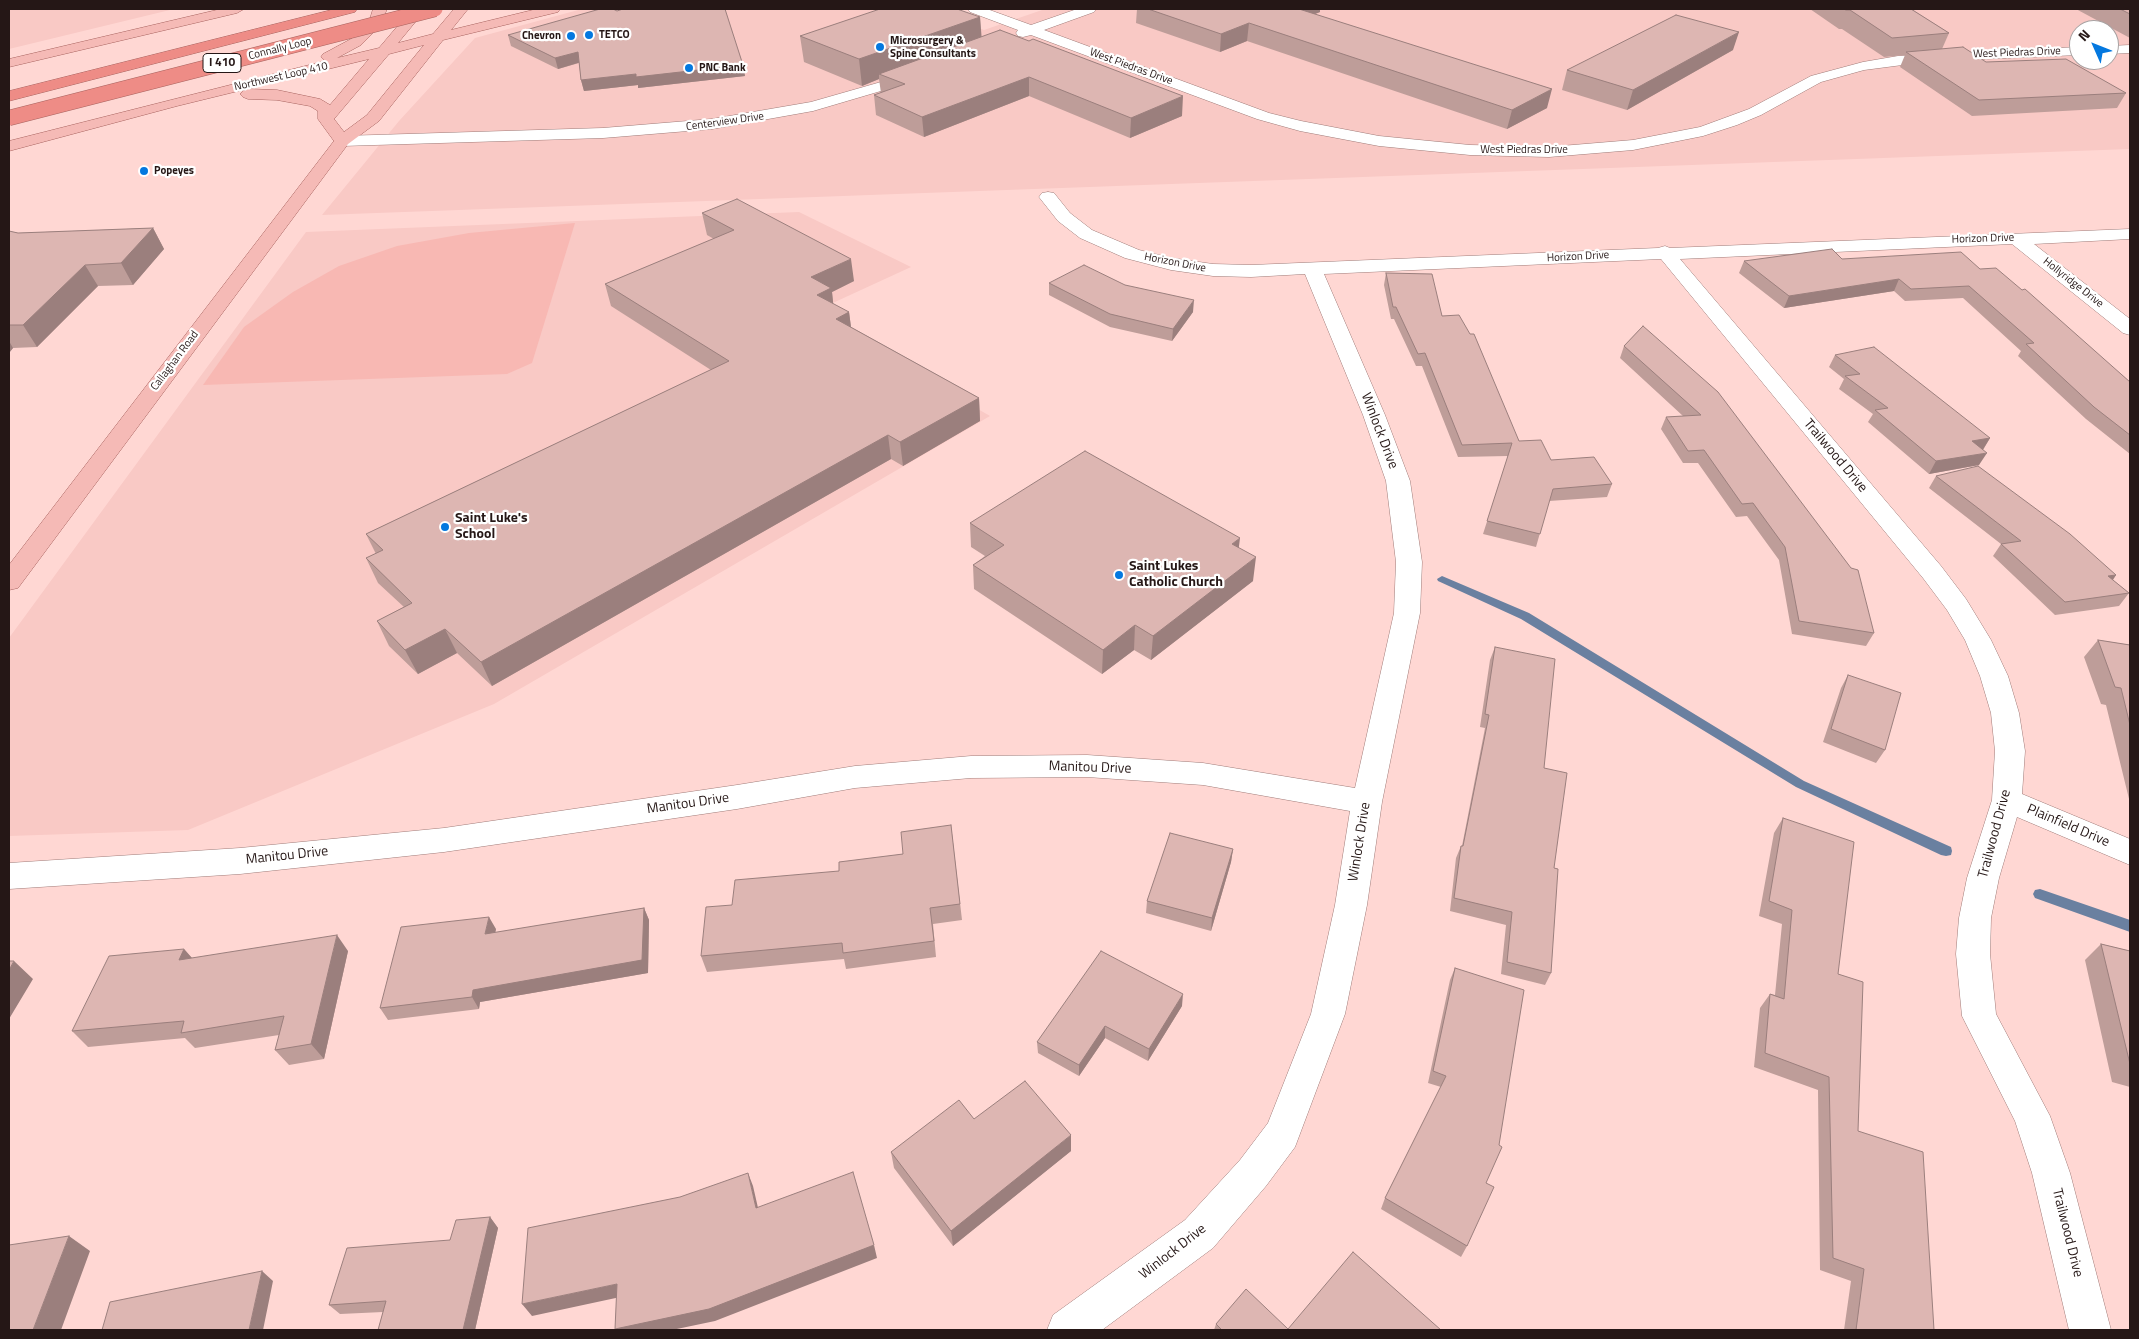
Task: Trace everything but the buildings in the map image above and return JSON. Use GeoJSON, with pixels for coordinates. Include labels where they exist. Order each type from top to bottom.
{"type":"FeatureCollection","features":[{"type":"Feature","properties":{"kind":"highway"},"geometry":{"type":"LineString","coordinates":[[9,81],[350,9]]}},
{"type":"Feature","properties":{"kind":"highway","name":"Connally Loop"},"geometry":{"type":"LineString","coordinates":[[9,96],[350,9]]}},
{"type":"Feature","properties":{"kind":"highway","name":"Connally Loop"},"geometry":{"type":"LineString","coordinates":[[9,118],[435,9]]}},
{"type":"Feature","properties":{"kind":"main road"},"geometry":{"type":"LineString","coordinates":[[9,63],[237,9]]}},
{"type":"Feature","properties":{"kind":"main road"},"geometry":{"type":"LineString","coordinates":[[263,81],[326,57],[356,42],[375,23],[380,9]]}},
{"type":"Feature","properties":{"kind":"main road"},"geometry":{"type":"LineString","coordinates":[[326,120],[381,52],[419,9]]}},
{"type":"Feature","properties":{"kind":"main road","name":"Callaghan Road"},"geometry":{"type":"LineString","coordinates":[[9,582],[342,141],[373,118],[461,9]]}},
{"type":"Feature","properties":{"kind":"main road","name":"Northwest Loop 410"},"geometry":{"type":"LineString","coordinates":[[9,146],[172,103],[553,9]]}},
{"type":"Feature","properties":{"kind":"main road"},"geometry":{"type":"LineString","coordinates":[[172,103],[222,95],[277,95],[315,102],[326,109],[326,120],[342,141]]}},
{"type":"Feature","properties":{"kind":"street","name":"West Piedras Drive"},"geometry":{"type":"LineString","coordinates":[[975,9],[1230,105],[1300,126],[1379,141],[1470,150],[1514,152],[1593,150],[1651,142],[1703,131],[1755,112],[1816,79],[1871,64],[1933,56],[2069,51]]}},
{"type":"Feature","properties":{"kind":"street"},"geometry":{"type":"LineString","coordinates":[[1008,39],[1090,9]]}},
{"type":"Feature","properties":{"kind":"street","name":"Centerview Drive"},"geometry":{"type":"LineString","coordinates":[[342,141],[628,132],[712,124],[771,115],[832,101],[886,85],[930,69]]}},
{"type":"Feature","properties":{"kind":"street","name":"Horizon Drive"},"geometry":{"type":"LineString","coordinates":[[1048,197],[1064,217],[1086,234],[1132,254],[1171,264],[1213,270],[1312,269],[1665,252],[2130,234]]}},
{"type":"Feature","properties":{"kind":"street","name":"Hollyridge Drive"},"geometry":{"type":"LineString","coordinates":[[2015,238],[2130,329]]}},
{"type":"Feature","properties":{"kind":"street","name":"Trailwood Drive"},"geometry":{"type":"LineString","coordinates":[[1665,252],[1932,572],[1957,605],[1978,640],[1994,676],[2005,713],[2010,751],[2007,800],[1983,878],[1975,918],[1973,954],[1979,1016],[2032,1116],[2051,1173],[2090,1330]]}},
{"type":"Feature","properties":{"kind":"street","name":"Winlock Drive"},"geometry":{"type":"LineString","coordinates":[[1068,1330],[1199,1234],[1253,1173],[1282,1134],[1328,1014],[1351,905],[1366,802],[1407,613],[1409,562],[1398,481],[1374,415],[1312,269]]}},
{"type":"Feature","properties":{"kind":"street","name":"Manitou Drive"},"geometry":{"type":"LineString","coordinates":[[9,876],[240,861],[444,840],[737,797],[855,777],[972,767],[1087,766],[1203,774],[1366,802]]}},
{"type":"Feature","properties":{"kind":"street","name":"Plainfield Drive"},"geometry":{"type":"LineString","coordinates":[[2007,800],[2130,852]]}},
{"type":"Feature","properties":{"kind":"shaded area"},"geometry":{"type":"Polygon","coordinates":[[[9,9],[174,9],[9,49],[9,9]]]}},
{"type":"Feature","properties":{"kind":"shaded area"},"geometry":{"type":"Polygon","coordinates":[[[582,9],[932,9],[984,30],[1045,9],[2130,9],[2130,149],[322,215],[399,121],[475,38],[582,9]]]}},
{"type":"Feature","properties":{"kind":"shaded area","name":"Saint Luke's School"},"geometry":{"type":"Polygon","coordinates":[[[799,212],[911,267],[811,313],[990,416],[494,704],[188,830],[9,836],[9,638],[306,232],[799,212]]]}},
{"type":"Feature","properties":{"kind":"shaded area"},"geometry":{"type":"Polygon","coordinates":[[[575,223],[532,363],[507,374],[203,385],[244,327],[293,292],[339,266],[397,246],[469,233],[575,223]]]}},
{"type":"Feature","properties":{"kind":"waterway"},"geometry":{"type":"LineString","coordinates":[[1442,579],[1525,616],[1800,784],[1946,851]]}},
{"type":"Feature","properties":{"kind":"waterway"},"geometry":{"type":"LineString","coordinates":[[2040,894],[2130,926]]}},
{"type":"Feature","properties":{"kind":"place","name":"TETCO"},"geometry":{"type":"Point","coordinates":[589,35]}},
{"type":"Feature","properties":{"kind":"place","name":"Chevron"},"geometry":{"type":"Point","coordinates":[571,36]}},
{"type":"Feature","properties":{"kind":"place","name":"Microsurgery & Spine Consultants"},"geometry":{"type":"Point","coordinates":[880,47]}},
{"type":"Feature","properties":{"kind":"place","name":"PNC Bank"},"geometry":{"type":"Point","coordinates":[689,68]}},
{"type":"Feature","properties":{"kind":"place","name":"Popeyes"},"geometry":{"type":"Point","coordinates":[144,171]}},
{"type":"Feature","properties":{"kind":"place","name":"Saint Luke's School"},"geometry":{"type":"Point","coordinates":[445,527]}},
{"type":"Feature","properties":{"kind":"place","name":"Saint Lukes Catholic Church"},"geometry":{"type":"Point","coordinates":[1119,575]}}]}
